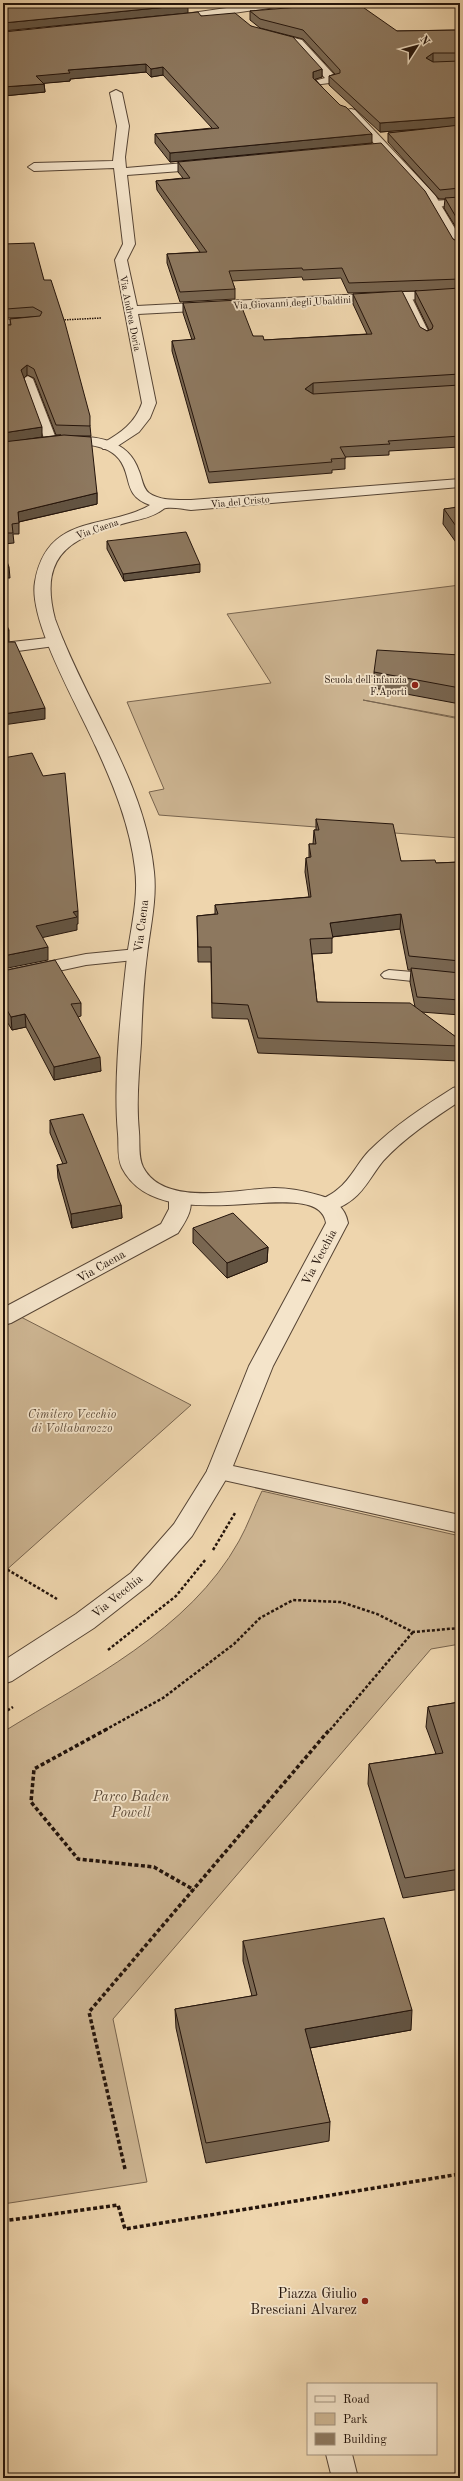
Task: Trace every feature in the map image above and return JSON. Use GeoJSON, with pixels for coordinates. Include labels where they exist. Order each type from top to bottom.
{"type":"FeatureCollection","features":[{"type":"Feature","properties":{"kind":"street"},"geometry":{"type":"LineString","coordinates":[[161,20],[283,3]]}},
{"type":"Feature","properties":{"kind":"street"},"geometry":{"type":"LineString","coordinates":[[231,11],[244,21]]}},
{"type":"Feature","properties":{"kind":"street"},"geometry":{"type":"LineString","coordinates":[[260,32],[298,42],[333,80],[318,83],[329,94]]}},
{"type":"Feature","properties":{"kind":"street","name":"Via Andrea Doria"},"geometry":{"type":"LineString","coordinates":[[108,446],[131,432],[147,412],[149,403],[121,260],[129,244],[120,168],[123,126],[116,93]]}},
{"type":"Feature","properties":{"kind":"street"},"geometry":{"type":"LineString","coordinates":[[339,105],[345,110],[351,111],[383,141],[434,204],[460,248]]}},
{"type":"Feature","properties":{"kind":"street"},"geometry":{"type":"LineString","coordinates":[[368,148],[383,141]]}},
{"type":"Feature","properties":{"kind":"street"},"geometry":{"type":"LineString","coordinates":[[34,167],[120,168],[220,163]]}},
{"type":"Feature","properties":{"kind":"street","name":"Via Giovanni degli Ubaldini"},"geometry":{"type":"LineString","coordinates":[[130,310],[460,293]]}},
{"type":"Feature","properties":{"kind":"street"},"geometry":{"type":"LineString","coordinates":[[3,324],[34,322]]}},
{"type":"Feature","properties":{"kind":"street","name":"Via del Cristo"},"geometry":{"type":"LineString","coordinates":[[3,446],[77,440],[108,446],[121,452],[128,459],[139,492],[147,497],[162,502],[191,505],[460,483]]}},
{"type":"Feature","properties":{"kind":"street","name":"Via Caena"},"geometry":{"type":"LineString","coordinates":[[162,502],[151,512],[82,530],[67,539],[57,548],[43,582],[44,606],[56,642],[127,800],[138,829],[145,872],[144,913],[137,955],[126,1106],[132,1166],[143,1185],[162,1195],[180,1199],[273,1195],[291,1196],[327,1206]]}},
{"type":"Feature","properties":{"kind":"street"},"geometry":{"type":"LineString","coordinates":[[3,648],[56,642]]}},
{"type":"Feature","properties":{"kind":"street"},"geometry":{"type":"LineString","coordinates":[[3,977],[90,958],[110,955],[137,955]]}},
{"type":"Feature","properties":{"kind":"street"},"geometry":{"type":"LineString","coordinates":[[327,1206],[346,1194],[376,1156],[408,1128],[460,1092]]}},
{"type":"Feature","properties":{"kind":"street","name":"Via Caena"},"geometry":{"type":"LineString","coordinates":[[3,1318],[170,1228],[180,1209],[180,1199]]}},
{"type":"Feature","properties":{"kind":"street","name":"Via Vecchia"},"geometry":{"type":"LineString","coordinates":[[3,1674],[85,1621],[140,1579],[183,1530],[218,1471],[261,1366],[337,1223],[336,1216],[327,1206]]}},
{"type":"Feature","properties":{"kind":"street"},"geometry":{"type":"LineString","coordinates":[[218,1471],[460,1524]]}},
{"type":"Feature","properties":{"kind":"lane"},"geometry":{"type":"LineString","coordinates":[[434,204],[460,202]]}},
{"type":"Feature","properties":{"kind":"lane"},"geometry":{"type":"LineString","coordinates":[[406,296],[426,337]]}},
{"type":"Feature","properties":{"kind":"lane"},"geometry":{"type":"LineString","coordinates":[[28,379],[51,441]]}},
{"type":"Feature","properties":{"kind":"lane"},"geometry":{"type":"LineString","coordinates":[[389,975],[460,981]]}},
{"type":"Feature","properties":{"kind":"lane"},"geometry":{"type":"LineString","coordinates":[[339,2455],[345,2478]]}},
{"type":"Feature","properties":{"kind":"path"},"geometry":{"type":"LineString","coordinates":[[34,322],[107,318]]}},
{"type":"Feature","properties":{"kind":"path"},"geometry":{"type":"LineString","coordinates":[[3,1567],[62,1602]]}},
{"type":"Feature","properties":{"kind":"path"},"geometry":{"type":"LineString","coordinates":[[194,1890],[154,1867],[78,1859],[31,1802],[34,1769],[163,1698],[234,1644],[260,1618],[293,1600],[341,1602],[377,1614],[413,1632],[460,1628]]}},
{"type":"Feature","properties":{"kind":"path"},"geometry":{"type":"LineString","coordinates":[[125,2169],[89,2012],[413,1632]]}},
{"type":"Feature","properties":{"kind":"path"},"geometry":{"type":"LineString","coordinates":[[3,2221],[118,2205],[125,2229],[460,2174]]}},
{"type":"Feature","properties":{"kind":"green space"},"geometry":{"type":"Polygon","coordinates":[[[460,585],[460,718],[363,700],[460,719],[460,838],[159,815],[149,792],[164,789],[127,702],[271,683],[227,614],[460,585]]]}},
{"type":"Feature","properties":{"kind":"green space","name":"Cimitero Vecchio di Voltabarozzo"},"geometry":{"type":"Polygon","coordinates":[[[19,1316],[191,1405],[3,1573],[3,1329],[19,1316]]]}},
{"type":"Feature","properties":{"kind":"green space","name":"Parco Baden Powell"},"geometry":{"type":"Polygon","coordinates":[[[262,1491],[460,1536],[460,1644],[431,1649],[113,2019],[147,2182],[3,2204],[3,1732],[134,1651],[165,1627],[193,1602],[218,1573],[239,1541],[262,1491]]]}},
{"type":"Feature","properties":{"kind":"building"},"geometry":{"type":"Polygon","coordinates":[[[3,3],[186,3],[188,5],[3,23],[3,3]]]}},
{"type":"Feature","properties":{"kind":"building"},"geometry":{"type":"Polygon","coordinates":[[[357,3],[397,31],[460,30],[460,53],[433,53],[426,58],[433,62],[460,61],[460,117],[380,123],[329,76],[340,73],[340,70],[303,30],[260,19],[250,11],[357,3]]]}},
{"type":"Feature","properties":{"kind":"building"},"geometry":{"type":"Polygon","coordinates":[[[198,12],[201,16],[235,13],[251,26],[293,37],[322,69],[313,72],[313,78],[340,105],[346,107],[372,134],[170,153],[155,134],[219,128],[163,67],[151,69],[146,64],[68,70],[70,73],[36,76],[44,84],[3,87],[3,32],[198,12]]]}},
{"type":"Feature","properties":{"kind":"building"},"geometry":{"type":"Polygon","coordinates":[[[460,125],[460,188],[440,190],[388,133],[460,125]]]}},
{"type":"Feature","properties":{"kind":"building"},"geometry":{"type":"Polygon","coordinates":[[[381,143],[425,191],[453,239],[460,243],[460,279],[349,283],[342,268],[229,271],[235,289],[180,292],[167,254],[207,252],[156,181],[190,178],[178,162],[381,143]]]}},
{"type":"Feature","properties":{"kind":"building"},"geometry":{"type":"Polygon","coordinates":[[[460,197],[460,224],[445,198],[460,197]]]}},
{"type":"Feature","properties":{"kind":"building"},"geometry":{"type":"Polygon","coordinates":[[[34,243],[44,280],[51,280],[65,323],[90,416],[90,426],[56,425],[34,369],[27,365],[21,370],[42,427],[3,433],[3,325],[11,325],[10,319],[40,316],[42,312],[33,307],[6,309],[3,297],[3,244],[34,243]]]}},
{"type":"Feature","properties":{"kind":"building"},"geometry":{"type":"Polygon","coordinates":[[[460,288],[460,374],[313,383],[305,389],[313,394],[460,385],[460,436],[388,441],[390,444],[340,447],[346,458],[331,459],[332,462],[209,472],[172,341],[195,339],[183,303],[239,300],[253,336],[263,336],[264,340],[372,334],[353,294],[402,291],[420,327],[427,331],[432,329],[433,326],[415,291],[460,288]]]}},
{"type":"Feature","properties":{"kind":"building"},"geometry":{"type":"Polygon","coordinates":[[[64,435],[91,437],[97,493],[18,512],[19,523],[12,524],[13,533],[3,533],[3,442],[64,435]]]}},
{"type":"Feature","properties":{"kind":"building"},"geometry":{"type":"Polygon","coordinates":[[[456,504],[460,504],[460,532],[444,509],[458,507],[456,504]]]}},
{"type":"Feature","properties":{"kind":"building"},"geometry":{"type":"Polygon","coordinates":[[[186,532],[200,564],[123,574],[107,541],[186,532]]]}},
{"type":"Feature","properties":{"kind":"building"},"geometry":{"type":"Polygon","coordinates":[[[3,551],[9,567],[3,568],[3,551]]]}},
{"type":"Feature","properties":{"kind":"building"},"geometry":{"type":"Polygon","coordinates":[[[3,618],[9,630],[3,631],[3,618]]]}},
{"type":"Feature","properties":{"kind":"building"},"geometry":{"type":"Polygon","coordinates":[[[3,642],[15,642],[45,708],[3,714],[3,642]]]}},
{"type":"Feature","properties":{"kind":"building"},"geometry":{"type":"Polygon","coordinates":[[[377,650],[460,655],[460,688],[374,672],[377,650]]]}},
{"type":"Feature","properties":{"kind":"building"},"geometry":{"type":"Polygon","coordinates":[[[32,753],[43,776],[65,773],[78,911],[73,912],[77,917],[36,926],[48,947],[3,956],[3,758],[32,753]]]}},
{"type":"Feature","properties":{"kind":"building"},"geometry":{"type":"Polygon","coordinates":[[[316,819],[393,824],[401,861],[435,860],[436,863],[460,862],[460,961],[409,956],[401,914],[330,923],[333,938],[310,939],[317,1002],[410,1003],[460,1040],[460,1046],[258,1038],[248,1005],[212,1003],[211,947],[198,947],[197,916],[218,914],[215,905],[311,897],[306,858],[311,857],[309,844],[316,844],[314,830],[319,830],[316,819]]]}},
{"type":"Feature","properties":{"kind":"building"},"geometry":{"type":"Polygon","coordinates":[[[55,960],[81,1003],[71,1004],[100,1057],[54,1067],[25,1014],[11,1017],[3,1003],[3,971],[55,960]]]}},
{"type":"Feature","properties":{"kind":"building"},"geometry":{"type":"Polygon","coordinates":[[[411,968],[460,973],[460,1000],[417,997],[411,968]]]}},
{"type":"Feature","properties":{"kind":"building"},"geometry":{"type":"Polygon","coordinates":[[[83,1114],[121,1205],[71,1214],[57,1165],[67,1163],[50,1120],[83,1114]]]}},
{"type":"Feature","properties":{"kind":"building"},"geometry":{"type":"Polygon","coordinates":[[[233,1213],[268,1247],[227,1263],[193,1228],[233,1213]]]}},
{"type":"Feature","properties":{"kind":"building"},"geometry":{"type":"Polygon","coordinates":[[[460,1702],[460,1869],[405,1878],[369,1764],[443,1753],[428,1707],[460,1702]]]}},
{"type":"Feature","properties":{"kind":"building"},"geometry":{"type":"Polygon","coordinates":[[[384,1918],[412,2010],[305,2029],[330,2122],[206,2143],[175,2009],[257,1995],[243,1941],[384,1918]]]}},
{"type":"Feature","properties":{"kind":"place","name":"Scuola dell'infanzia F.Aporti"},"geometry":{"type":"Point","coordinates":[415,685]}},
{"type":"Feature","properties":{"kind":"place","name":"Piazza Giulio Bresciani Alvarez"},"geometry":{"type":"Point","coordinates":[365,2301]}}]}
